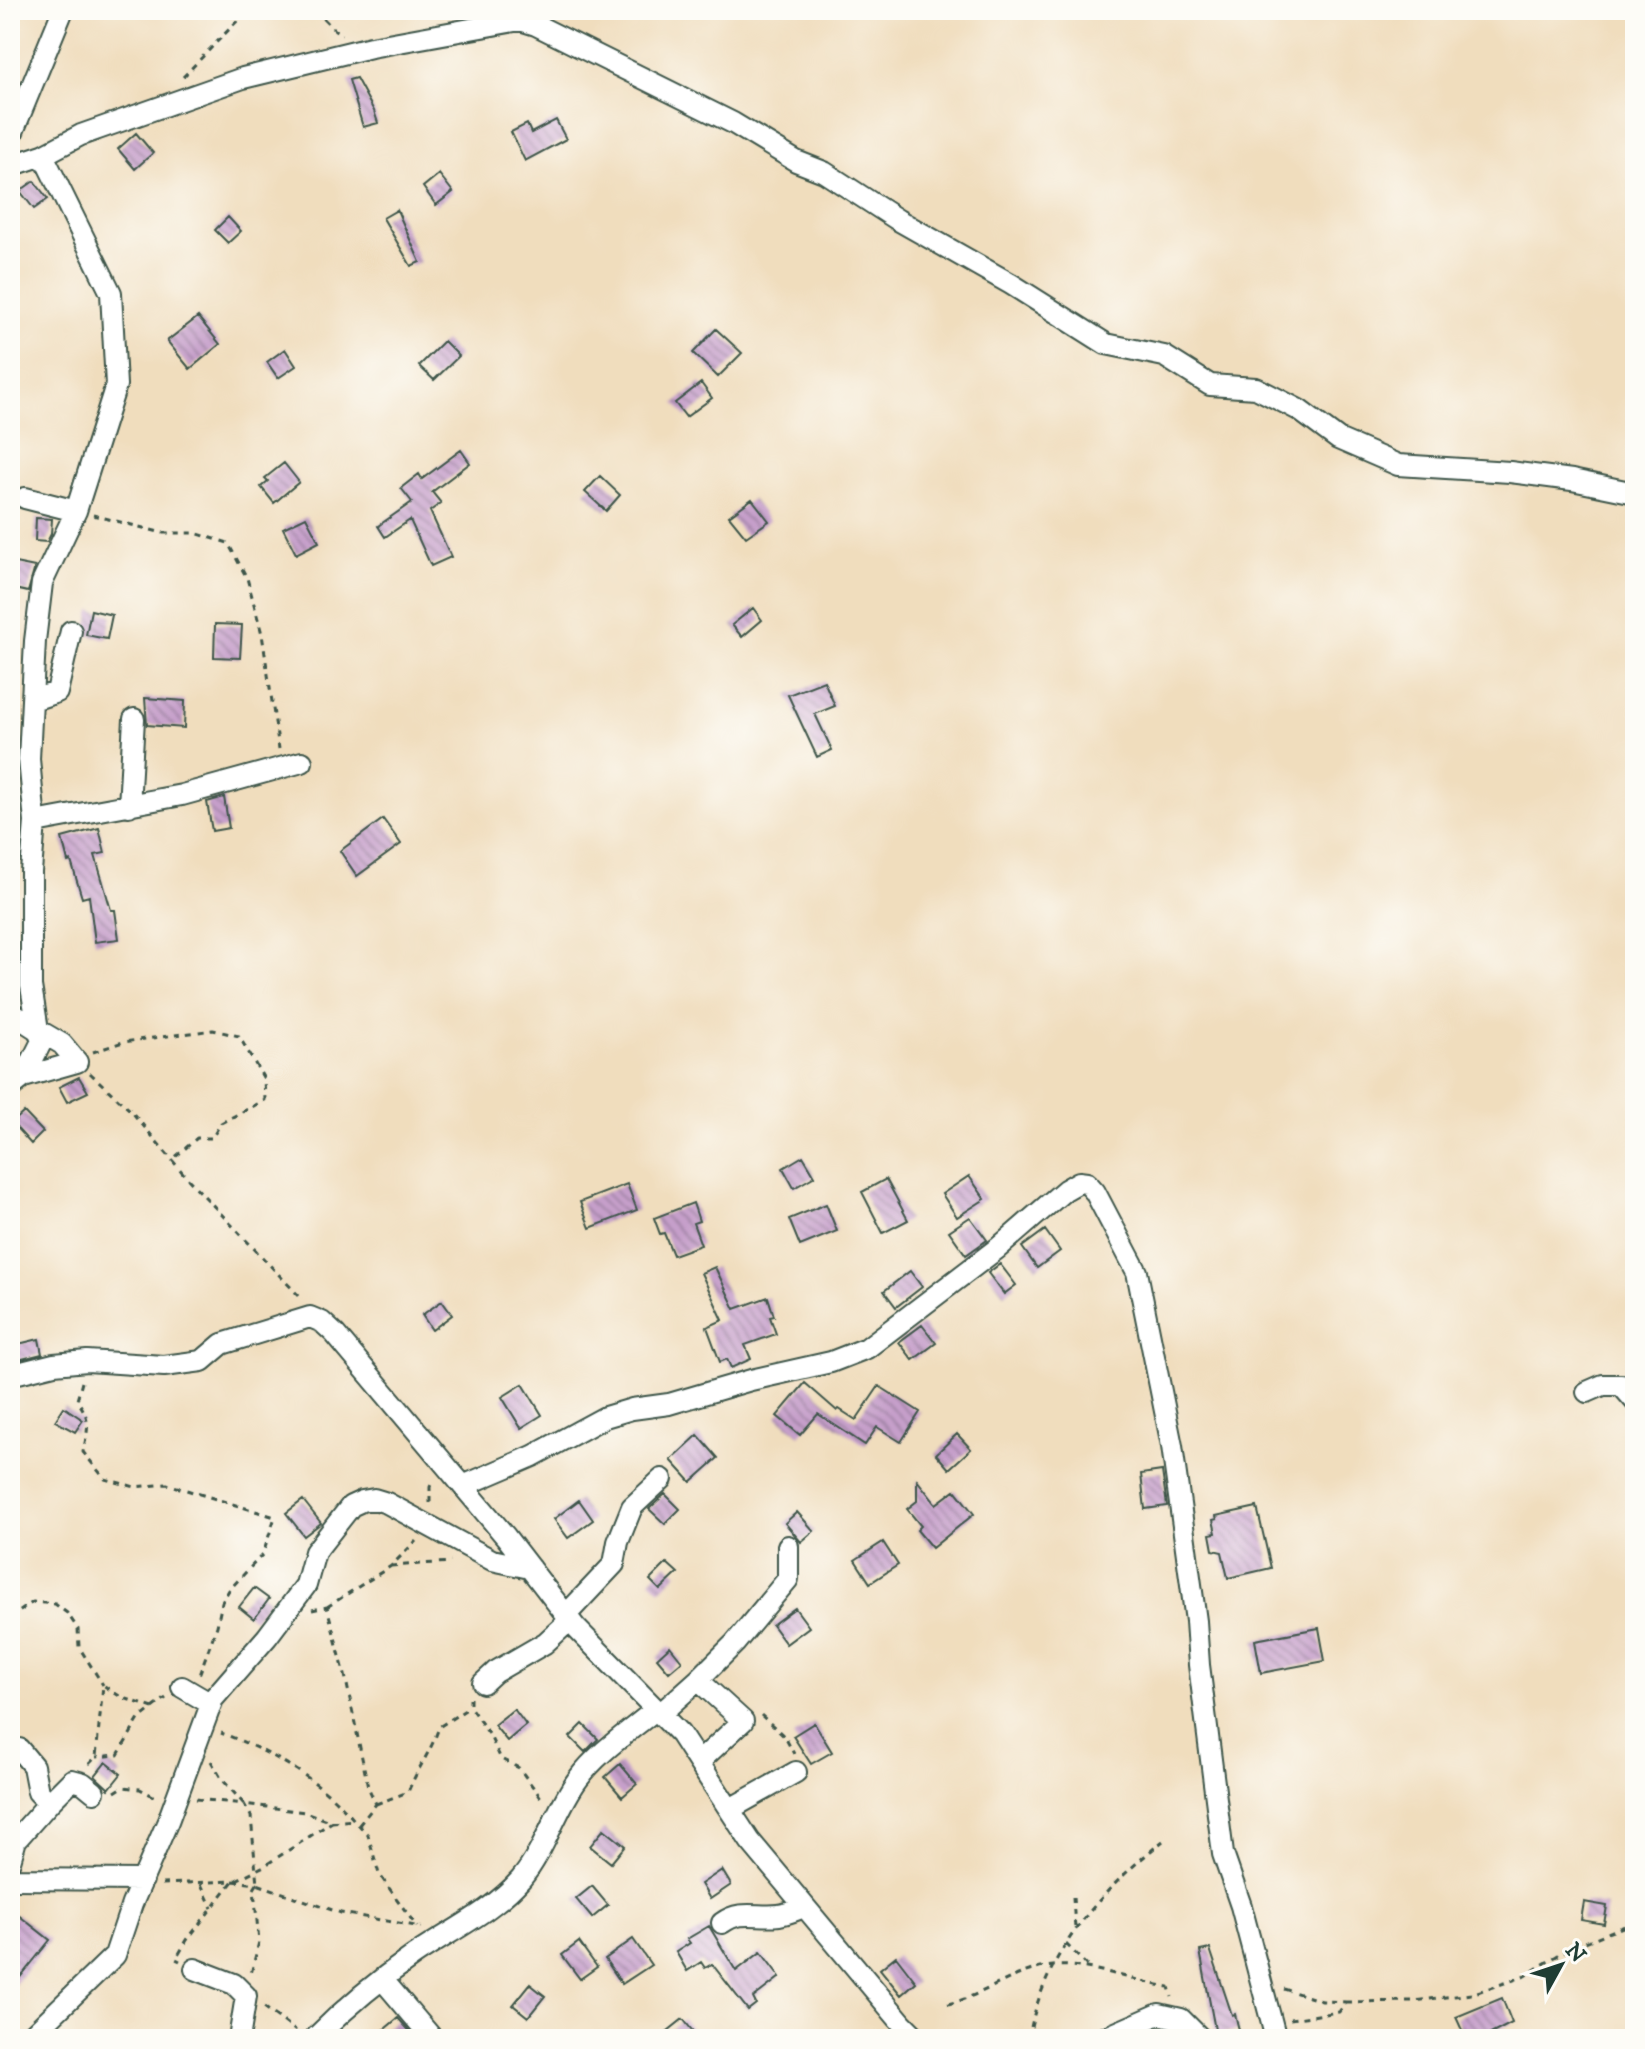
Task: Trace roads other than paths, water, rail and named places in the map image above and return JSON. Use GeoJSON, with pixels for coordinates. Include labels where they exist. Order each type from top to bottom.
{"type":"FeatureCollection","features":[{"type":"Feature","properties":{"kind":"street"},"geometry":{"type":"LineString","coordinates":[[10,139],[63,10]]}},
{"type":"Feature","properties":{"kind":"street"},"geometry":{"type":"LineString","coordinates":[[10,166],[43,155],[81,135],[243,78],[371,47],[520,20],[536,25],[733,123],[796,161],[824,172],[898,220],[1011,284],[1106,344],[1164,356],[1210,385],[1256,388],[1299,410],[1338,439],[1398,465],[1510,472],[1635,493]]}},
{"type":"Feature","properties":{"kind":"street"},"geometry":{"type":"LineString","coordinates":[[17,1082],[42,1041],[31,986],[31,872],[35,822],[29,759],[35,641],[42,583],[76,511],[116,385],[111,293],[43,155]]}},
{"type":"Feature","properties":{"kind":"street"},"geometry":{"type":"LineString","coordinates":[[25,498],[76,511]]}},
{"type":"Feature","properties":{"kind":"street"},"geometry":{"type":"LineString","coordinates":[[33,700],[57,692],[71,631]]}},
{"type":"Feature","properties":{"kind":"street"},"geometry":{"type":"LineString","coordinates":[[129,806],[134,719]]}},
{"type":"Feature","properties":{"kind":"street"},"geometry":{"type":"LineString","coordinates":[[35,822],[182,795],[302,762]]}},
{"type":"Feature","properties":{"kind":"street"},"geometry":{"type":"LineString","coordinates":[[10,1012],[62,1044],[77,1062],[17,1082]]}},
{"type":"Feature","properties":{"kind":"street"},"geometry":{"type":"LineString","coordinates":[[463,1486],[533,1456],[605,1417],[632,1409],[669,1404],[751,1380],[831,1362],[867,1348],[998,1248],[1065,1190],[1079,1182],[1087,1183],[1095,1192],[1137,1272],[1181,1502],[1223,1854],[1241,1906],[1274,2031]]}},
{"type":"Feature","properties":{"kind":"street"},"geometry":{"type":"LineString","coordinates":[[10,1375],[54,1364],[87,1361],[164,1366],[202,1361],[222,1344],[310,1317],[322,1322],[463,1486],[568,1617],[680,1734],[750,1841],[918,2039]]}},
{"type":"Feature","properties":{"kind":"street"},"geometry":{"type":"LineString","coordinates":[[1587,1392],[1603,1385],[1621,1385],[1635,1401]]}},
{"type":"Feature","properties":{"kind":"street"},"geometry":{"type":"LineString","coordinates":[[483,1683],[495,1672],[545,1643],[568,1617],[614,1564],[618,1542],[632,1507],[662,1479]]}},
{"type":"Feature","properties":{"kind":"street"},"geometry":{"type":"LineString","coordinates":[[28,2039],[115,1955],[211,1704],[306,1585],[315,1552],[351,1506],[374,1499],[401,1510],[492,1560],[530,1568]]}},
{"type":"Feature","properties":{"kind":"street"},"geometry":{"type":"LineString","coordinates":[[315,2037],[383,1980],[426,1948],[457,1930],[520,1880],[589,1765],[698,1680],[735,1643],[788,1579],[788,1546]]}},
{"type":"Feature","properties":{"kind":"street"},"geometry":{"type":"LineString","coordinates":[[698,1680],[743,1721],[699,1762]]}},
{"type":"Feature","properties":{"kind":"street"},"geometry":{"type":"LineString","coordinates":[[182,1687],[211,1704]]}},
{"type":"Feature","properties":{"kind":"street"},"geometry":{"type":"LineString","coordinates":[[19,1749],[33,1766],[38,1792],[49,1803]]}},
{"type":"Feature","properties":{"kind":"street"},"geometry":{"type":"LineString","coordinates":[[730,1809],[796,1772]]}},
{"type":"Feature","properties":{"kind":"street"},"geometry":{"type":"LineString","coordinates":[[10,1861],[16,1840],[72,1780],[83,1783],[94,1792]]}},
{"type":"Feature","properties":{"kind":"street"},"geometry":{"type":"LineString","coordinates":[[10,1879],[143,1880]]}},
{"type":"Feature","properties":{"kind":"street"},"geometry":{"type":"LineString","coordinates":[[722,1923],[730,1917],[778,1915],[804,1907]]}},
{"type":"Feature","properties":{"kind":"street"},"geometry":{"type":"LineString","coordinates":[[195,1969],[234,1984],[246,1996],[239,2039]]}},
{"type":"Feature","properties":{"kind":"street"},"geometry":{"type":"LineString","coordinates":[[383,1980],[433,2039]]}},
{"type":"Feature","properties":{"kind":"street"},"geometry":{"type":"LineString","coordinates":[[1102,2039],[1159,2014],[1181,2019],[1201,2039]]}}]}
